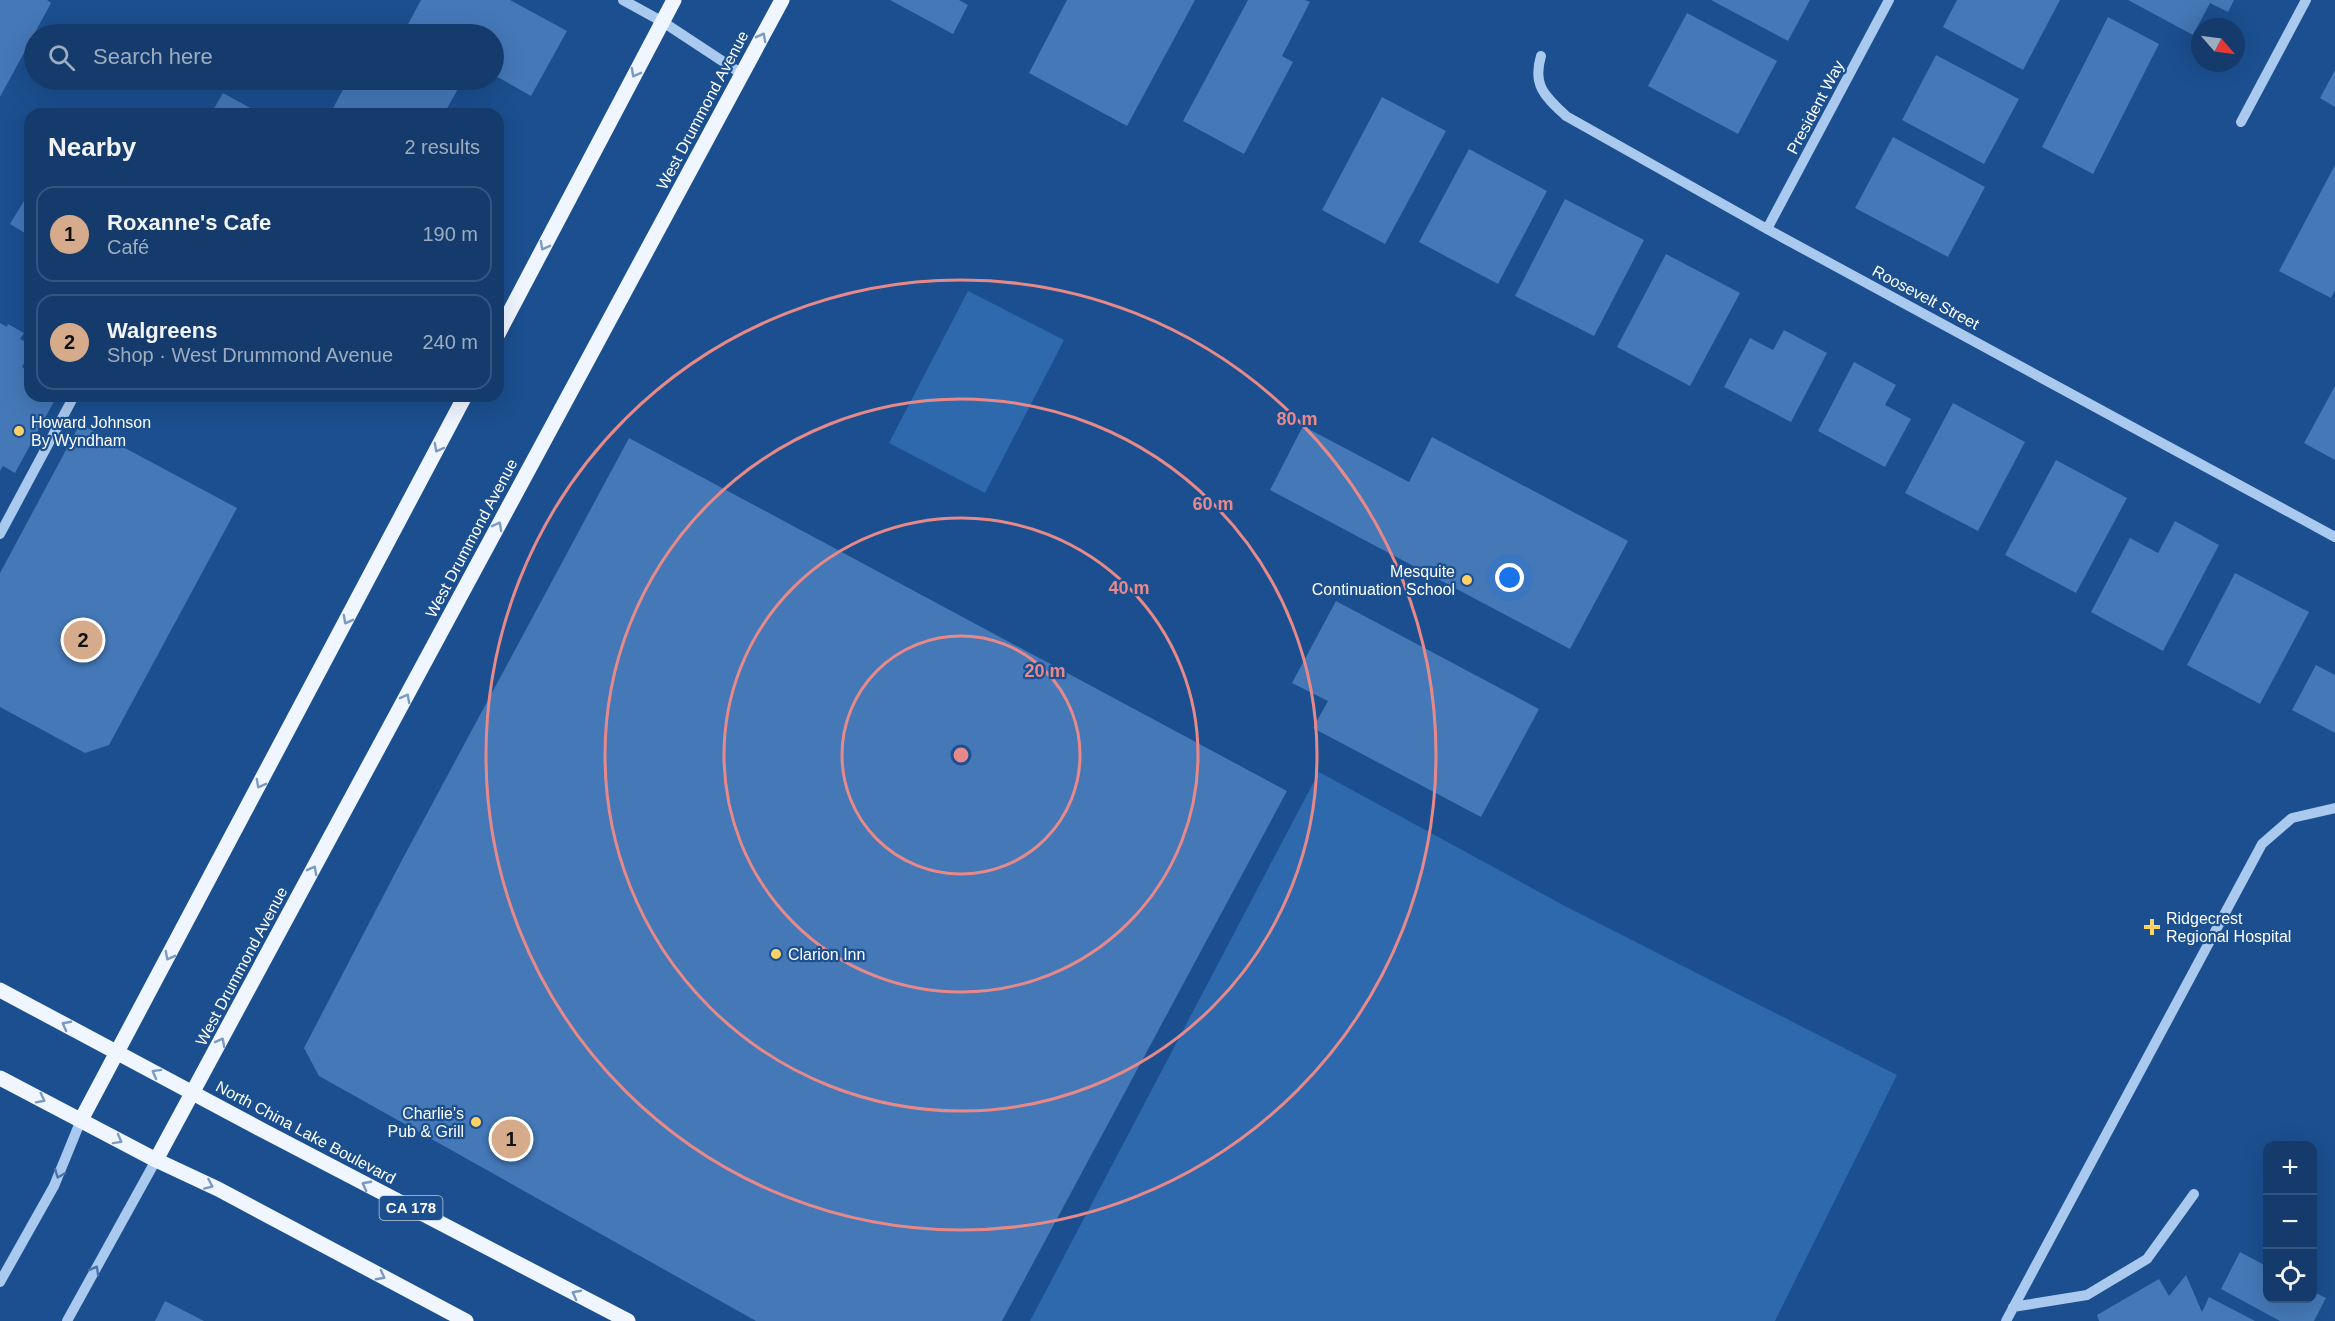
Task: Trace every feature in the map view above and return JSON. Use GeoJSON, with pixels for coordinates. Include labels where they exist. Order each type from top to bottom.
{"type":"FeatureCollection","features":[{"type":"Feature","properties":{"kind":"main road"},"geometry":{"type":"LineString","coordinates":[[504,323],[674,0]]}},
{"type":"Feature","properties":{"kind":"main road","name":"West Drummond Avenue"},"geometry":{"type":"LineString","coordinates":[[156,1160],[782,0]]}},
{"type":"Feature","properties":{"kind":"main road"},"geometry":{"type":"LineString","coordinates":[[81,1119],[462,402]]}},
{"type":"Feature","properties":{"kind":"main road","name":"North China Lake Boulevard"},"geometry":{"type":"LineString","coordinates":[[0,990],[628,1321]]}},
{"type":"Feature","properties":{"kind":"main road"},"geometry":{"type":"LineString","coordinates":[[0,1078],[156,1160],[218,1189],[466,1321]]}},
{"type":"Feature","properties":{"kind":"street"},"geometry":{"type":"LineString","coordinates":[[623,0],[663,22],[742,74]]}},
{"type":"Feature","properties":{"kind":"street","name":"President Way"},"geometry":{"type":"LineString","coordinates":[[1767,229],[1889,0]]}},
{"type":"Feature","properties":{"kind":"street"},"geometry":{"type":"LineString","coordinates":[[2241,122],[2306,0]]}},
{"type":"Feature","properties":{"kind":"street","name":"Roosevelt Street"},"geometry":{"type":"LineString","coordinates":[[1541,56],[1537,70],[1539,85],[1544,95],[1566,116],[1767,229],[2335,537]]}},
{"type":"Feature","properties":{"kind":"street"},"geometry":{"type":"LineString","coordinates":[[0,534],[71,402]]}},
{"type":"Feature","properties":{"kind":"street"},"geometry":{"type":"LineString","coordinates":[[2006,1321],[2262,844],[2292,818],[2335,808]]}},
{"type":"Feature","properties":{"kind":"street"},"geometry":{"type":"LineString","coordinates":[[0,1282],[54,1186],[81,1119]]}},
{"type":"Feature","properties":{"kind":"street"},"geometry":{"type":"LineString","coordinates":[[67,1321],[156,1160]]}},
{"type":"Feature","properties":{"kind":"street"},"geometry":{"type":"LineString","coordinates":[[2013,1307],[2087,1295],[2147,1259],[2194,1194]]}},
{"type":"Feature","properties":{"kind":"shaded area"},"geometry":{"type":"Polygon","coordinates":[[[968,291],[1064,340],[985,493],[889,443],[968,291]]]}},
{"type":"Feature","properties":{"kind":"shaded area"},"geometry":{"type":"Polygon","coordinates":[[[1319,772],[1563,905],[1897,1075],[1775,1321],[1030,1321],[1319,772]]]}},
{"type":"Feature","properties":{"kind":"building"},"geometry":{"type":"Polygon","coordinates":[[[0,0],[47,0],[51,3],[40,24],[24,24],[24,53],[0,97],[0,0]]]}},
{"type":"Feature","properties":{"kind":"building"},"geometry":{"type":"Polygon","coordinates":[[[421,0],[510,0],[567,31],[531,96],[504,81],[504,24],[408,24],[421,0]]]}},
{"type":"Feature","properties":{"kind":"building"},"geometry":{"type":"Polygon","coordinates":[[[890,0],[959,0],[968,5],[953,34],[890,0]]]}},
{"type":"Feature","properties":{"kind":"building"},"geometry":{"type":"Polygon","coordinates":[[[1067,0],[1195,0],[1127,126],[1029,73],[1067,0]]]}},
{"type":"Feature","properties":{"kind":"building"},"geometry":{"type":"Polygon","coordinates":[[[1248,0],[1305,0],[1310,2],[1282,56],[1293,62],[1244,154],[1183,121],[1248,0]]]}},
{"type":"Feature","properties":{"kind":"building"},"geometry":{"type":"Polygon","coordinates":[[[1711,0],[1810,0],[1788,41],[1711,0]]]}},
{"type":"Feature","properties":{"kind":"building"},"geometry":{"type":"Polygon","coordinates":[[[1957,0],[2060,0],[2023,70],[1943,27],[1957,0]]]}},
{"type":"Feature","properties":{"kind":"building"},"geometry":{"type":"Polygon","coordinates":[[[2128,0],[2234,0],[2228,12],[2210,3],[2202,18],[2191,18],[2191,34],[2128,0]]]}},
{"type":"Feature","properties":{"kind":"building"},"geometry":{"type":"Polygon","coordinates":[[[1687,13],[1777,61],[1738,134],[1648,86],[1687,13]]]}},
{"type":"Feature","properties":{"kind":"building"},"geometry":{"type":"Polygon","coordinates":[[[2108,17],[2159,44],[2093,174],[2042,147],[2108,17]]]}},
{"type":"Feature","properties":{"kind":"building"},"geometry":{"type":"Polygon","coordinates":[[[1936,55],[2019,99],[1984,164],[1902,120],[1936,55]]]}},
{"type":"Feature","properties":{"kind":"building"},"geometry":{"type":"Polygon","coordinates":[[[2335,70],[2335,107],[2320,98],[2335,70]]]}},
{"type":"Feature","properties":{"kind":"building"},"geometry":{"type":"Polygon","coordinates":[[[343,90],[457,90],[447,108],[333,108],[343,90]]]}},
{"type":"Feature","properties":{"kind":"building"},"geometry":{"type":"Polygon","coordinates":[[[223,93],[250,108],[214,108],[223,93]]]}},
{"type":"Feature","properties":{"kind":"building"},"geometry":{"type":"Polygon","coordinates":[[[1382,97],[1446,131],[1385,244],[1322,210],[1382,97]]]}},
{"type":"Feature","properties":{"kind":"building"},"geometry":{"type":"Polygon","coordinates":[[[1893,137],[1985,187],[1948,257],[1855,208],[1893,137]]]}},
{"type":"Feature","properties":{"kind":"building"},"geometry":{"type":"Polygon","coordinates":[[[1469,149],[1547,191],[1498,284],[1419,242],[1469,149]]]}},
{"type":"Feature","properties":{"kind":"building"},"geometry":{"type":"Polygon","coordinates":[[[2335,165],[2335,290],[2331,298],[2279,271],[2335,165]]]}},
{"type":"Feature","properties":{"kind":"building"},"geometry":{"type":"Polygon","coordinates":[[[1565,199],[1644,240],[1594,336],[1515,296],[1565,199]]]}},
{"type":"Feature","properties":{"kind":"building"},"geometry":{"type":"Polygon","coordinates":[[[24,201],[24,232],[10,224],[24,201]]]}},
{"type":"Feature","properties":{"kind":"building"},"geometry":{"type":"Polygon","coordinates":[[[1666,254],[1740,293],[1690,386],[1617,347],[1666,254]]]}},
{"type":"Feature","properties":{"kind":"building","name":"Howard Johnson By Wyndham"},"geometry":{"type":"Polygon","coordinates":[[[0,323],[7,327],[8,324],[24,333],[20,339],[24,341],[22,367],[24,368],[24,402],[54,402],[15,473],[3,466],[0,471],[0,323]]]}},
{"type":"Feature","properties":{"kind":"building"},"geometry":{"type":"Polygon","coordinates":[[[1784,330],[1827,353],[1791,422],[1724,387],[1750,338],[1773,350],[1784,330]]]}},
{"type":"Feature","properties":{"kind":"building"},"geometry":{"type":"Polygon","coordinates":[[[1854,362],[1896,385],[1885,405],[1911,419],[1885,467],[1818,431],[1854,362]]]}},
{"type":"Feature","properties":{"kind":"building"},"geometry":{"type":"Polygon","coordinates":[[[2335,386],[2335,460],[2304,443],[2335,386]]]}},
{"type":"Feature","properties":{"kind":"building"},"geometry":{"type":"Polygon","coordinates":[[[1953,403],[2025,442],[1978,531],[1905,493],[1953,403]]]}},
{"type":"Feature","properties":{"kind":"building"},"geometry":{"type":"Polygon","coordinates":[[[80,424],[237,508],[109,745],[85,753],[0,707],[0,573],[80,424]]]}},
{"type":"Feature","properties":{"kind":"building"},"geometry":{"type":"Polygon","coordinates":[[[1303,426],[1409,482],[1432,437],[1628,541],[1570,649],[1270,490],[1303,426]]]}},
{"type":"Feature","properties":{"kind":"building","name":"Clarion Inn"},"geometry":{"type":"Polygon","coordinates":[[[629,438],[1287,791],[1002,1321],[756,1321],[319,1076],[304,1048],[402,860],[629,438]]]}},
{"type":"Feature","properties":{"kind":"building"},"geometry":{"type":"Polygon","coordinates":[[[2056,460],[2127,498],[2076,593],[2005,555],[2056,460]]]}},
{"type":"Feature","properties":{"kind":"building"},"geometry":{"type":"Polygon","coordinates":[[[2175,521],[2219,545],[2163,651],[2091,612],[2130,538],[2158,553],[2175,521]]]}},
{"type":"Feature","properties":{"kind":"building"},"geometry":{"type":"Polygon","coordinates":[[[2235,573],[2309,612],[2260,704],[2187,665],[2235,573]]]}},
{"type":"Feature","properties":{"kind":"building"},"geometry":{"type":"Polygon","coordinates":[[[1336,601],[1539,709],[1481,817],[1313,728],[1328,701],[1292,683],[1336,601]]]}},
{"type":"Feature","properties":{"kind":"building"},"geometry":{"type":"Polygon","coordinates":[[[2316,665],[2335,675],[2335,733],[2292,710],[2316,665]]]}},
{"type":"Feature","properties":{"kind":"building"},"geometry":{"type":"Polygon","coordinates":[[[2240,1252],[2263,1264],[2263,1303],[2317,1303],[2317,1294],[2326,1298],[2314,1321],[2280,1321],[2221,1289],[2240,1252]]]}},
{"type":"Feature","properties":{"kind":"building"},"geometry":{"type":"Polygon","coordinates":[[[2186,1275],[2202,1312],[2209,1297],[2255,1321],[2099,1321],[2097,1315],[2159,1279],[2169,1296],[2186,1275]]]}},
{"type":"Feature","properties":{"kind":"building"},"geometry":{"type":"Polygon","coordinates":[[[165,1301],[204,1321],[155,1321],[165,1301]]]}},
{"type":"Feature","properties":{"kind":"place","name":"Howard Johnson By Wyndham"},"geometry":{"type":"Point","coordinates":[19,431]}},
{"type":"Feature","properties":{"kind":"place","name":"Mesquite Continuation School"},"geometry":{"type":"Point","coordinates":[1467,580]}},
{"type":"Feature","properties":{"kind":"place","name":"Walgreens"},"geometry":{"type":"Point","coordinates":[83,640]}},
{"type":"Feature","properties":{"kind":"place","name":"Ridgecrest Regional Hospital"},"geometry":{"type":"Point","coordinates":[2152,927]}},
{"type":"Feature","properties":{"kind":"place","name":"Clarion Inn"},"geometry":{"type":"Point","coordinates":[776,954]}},
{"type":"Feature","properties":{"kind":"place","name":"Charlie's Pub & Grill"},"geometry":{"type":"Point","coordinates":[476,1122]}},
{"type":"Feature","properties":{"kind":"place","name":"Roxanne's Cafe"},"geometry":{"type":"Point","coordinates":[511,1139]}}]}
